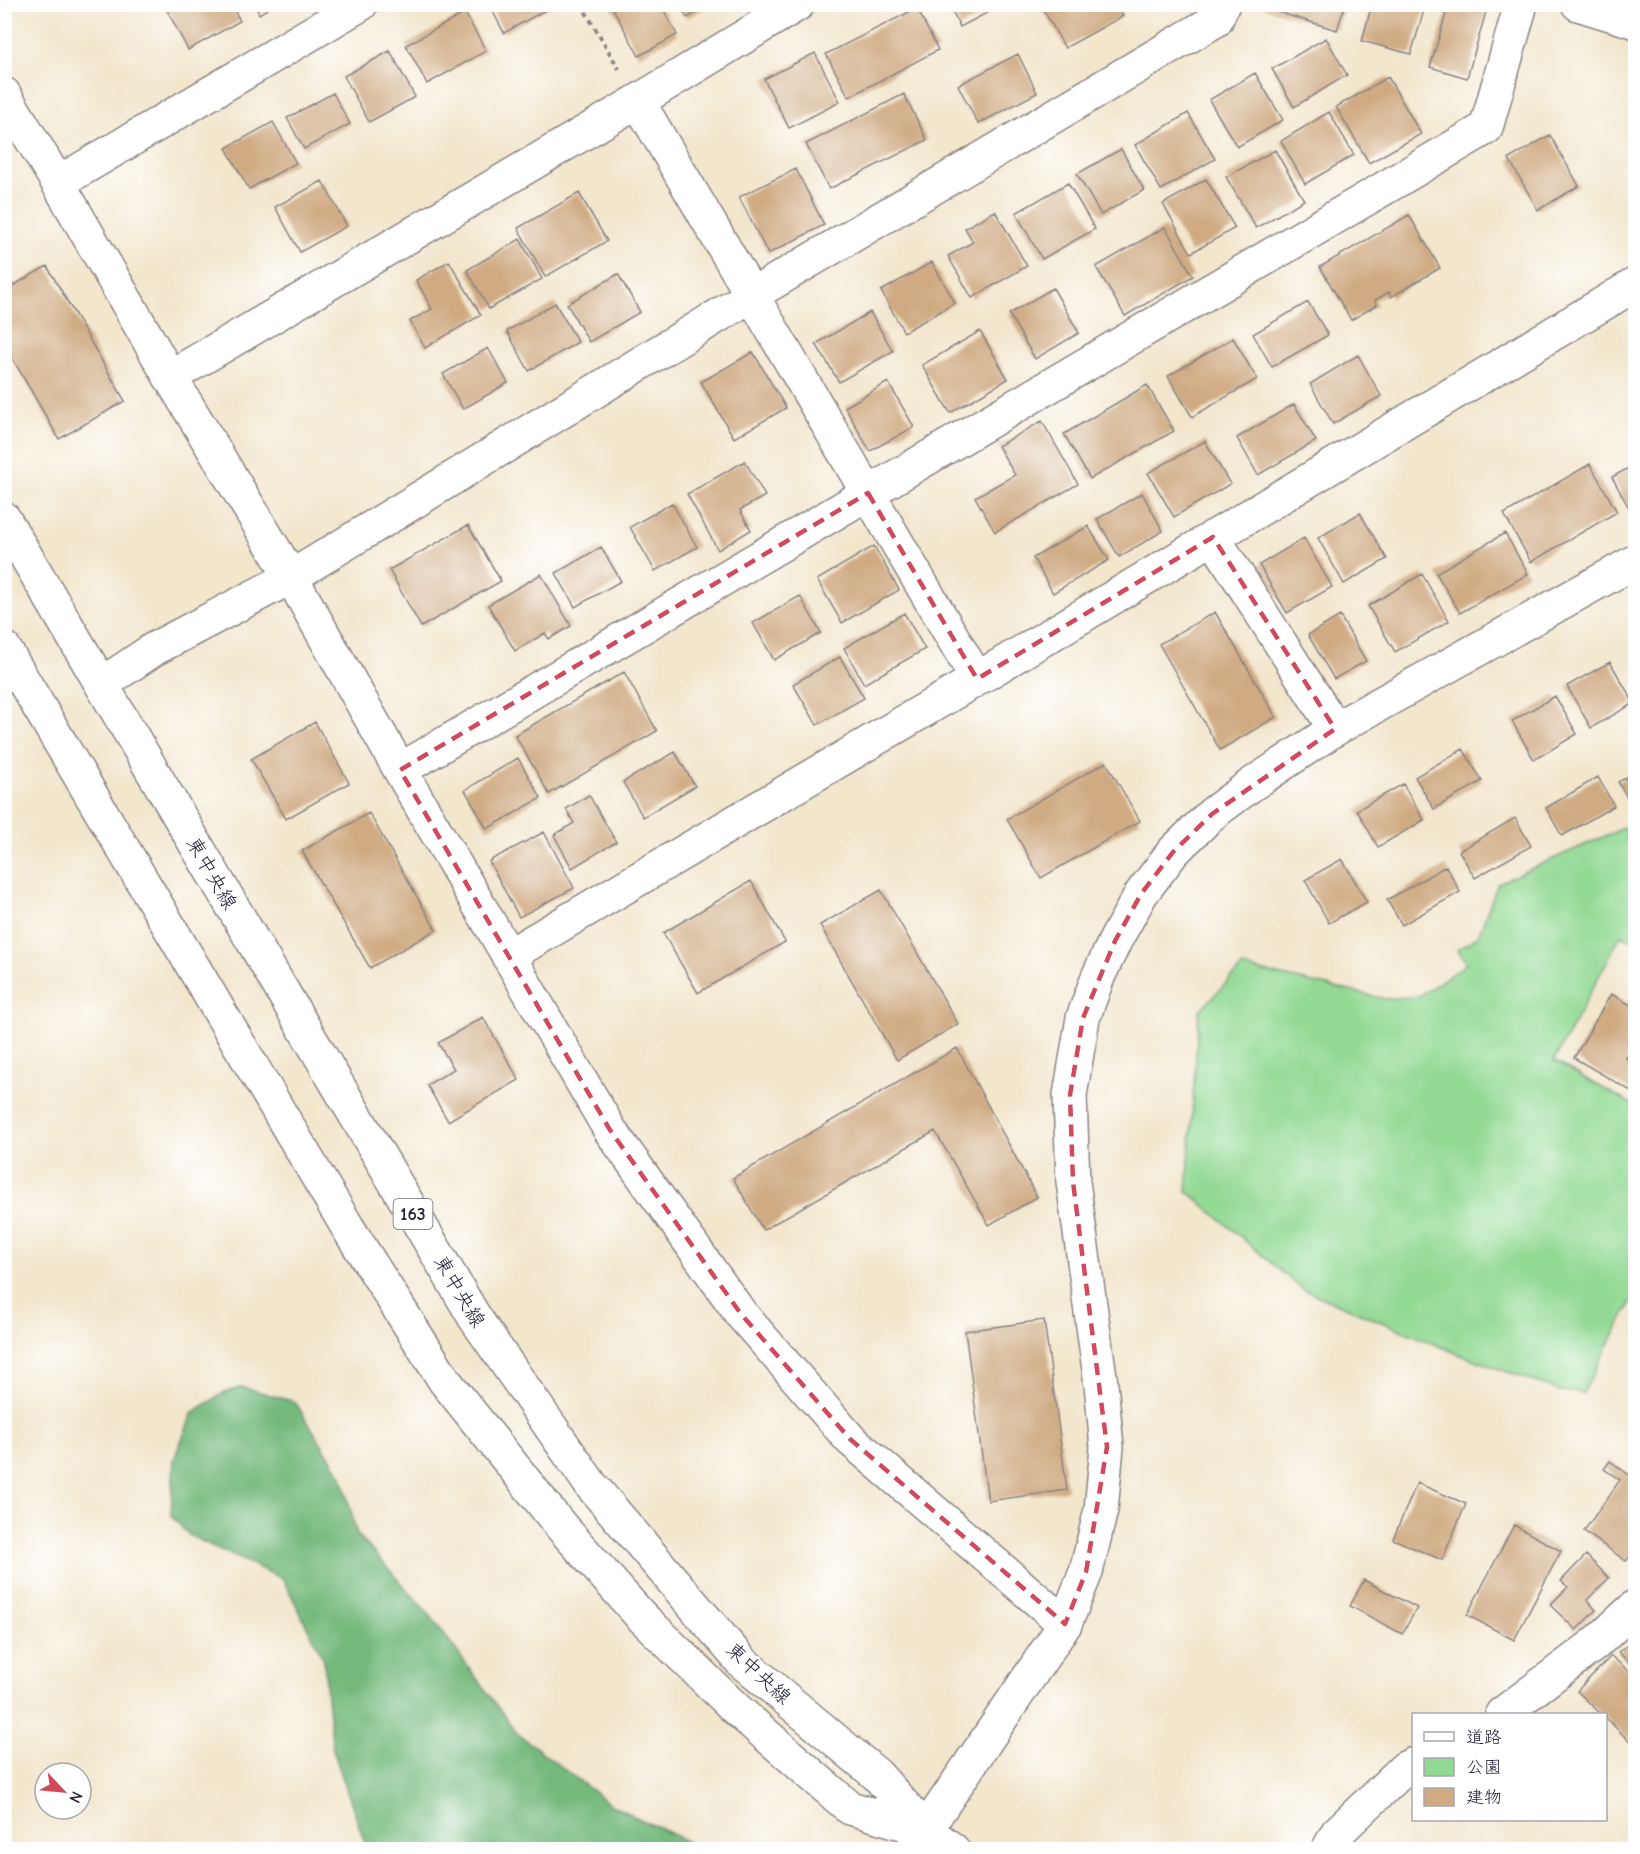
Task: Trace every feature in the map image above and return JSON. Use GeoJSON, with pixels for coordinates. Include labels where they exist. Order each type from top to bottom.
{"type":"FeatureCollection","features":[{"type":"Feature","properties":{"kind":"main road"},"geometry":{"type":"LineString","coordinates":[[58,183],[361,4]]}},
{"type":"Feature","properties":{"kind":"main road"},"geometry":{"type":"LineString","coordinates":[[170,377],[798,4]]}},
{"type":"Feature","properties":{"kind":"main road"},"geometry":{"type":"LineString","coordinates":[[102,684],[154,649],[291,577],[752,295],[1216,20],[1222,4]]}},
{"type":"Feature","properties":{"kind":"main road"},"geometry":{"type":"LineString","coordinates":[[400,770],[1486,128],[1521,4]]}},
{"type":"Feature","properties":{"kind":"main road"},"geometry":{"type":"LineString","coordinates":[[1578,4],[1635,22]]}},
{"type":"Feature","properties":{"kind":"main road"},"geometry":{"type":"LineString","coordinates":[[4,94],[170,377],[291,577],[400,770],[610,1130],[741,1314],[850,1439],[1065,1624]]}},
{"type":"Feature","properties":{"kind":"main road"},"geometry":{"type":"LineString","coordinates":[[638,101],[977,679]]}},
{"type":"Feature","properties":{"kind":"main road"},"geometry":{"type":"LineString","coordinates":[[508,956],[977,679],[1635,284]]}},
{"type":"Feature","properties":{"kind":"main road","name":"東中央線"},"geometry":{"type":"LineString","coordinates":[[4,519],[475,1318],[591,1485],[742,1662],[877,1775],[919,1840]]}},
{"type":"Feature","properties":{"kind":"main road"},"geometry":{"type":"LineString","coordinates":[[1214,537],[1335,729]]}},
{"type":"Feature","properties":{"kind":"main road"},"geometry":{"type":"LineString","coordinates":[[919,1840],[1065,1624],[1086,1572],[1101,1510],[1107,1447],[1101,1384],[1074,1182],[1070,1095],[1083,1018],[1098,977],[1141,894],[1173,852],[1212,814],[1251,785],[1335,729],[1635,561]]}},
{"type":"Feature","properties":{"kind":"main road","name":"東中央線"},"geometry":{"type":"LineString","coordinates":[[4,648],[337,1209],[446,1381],[560,1525],[640,1615],[735,1708],[850,1808],[919,1840],[953,1850]]}},
{"type":"Feature","properties":{"kind":"main road"},"geometry":{"type":"LineString","coordinates":[[1503,1713],[1595,1644],[1635,1606]]}},
{"type":"Feature","properties":{"kind":"main road"},"geometry":{"type":"LineString","coordinates":[[1328,1850],[1337,1833],[1405,1768],[1412,1764]]}},
{"type":"Feature","properties":{"kind":"path"},"geometry":{"type":"LineString","coordinates":[[581,4],[638,101]]}},
{"type":"Feature","properties":{"kind":"highlighted area"},"geometry":{"type":"Polygon","coordinates":[[[868,493],[977,679],[1213,537],[1335,729],[1212,814],[1173,852],[1141,894],[1115,941],[1083,1018],[1070,1095],[1073,1182],[1107,1447],[1086,1572],[1065,1624],[850,1439],[741,1314],[610,1130],[400,770],[868,493]]]}},
{"type":"Feature","properties":{"kind":"green space"},"geometry":{"type":"Polygon","coordinates":[[[1635,823],[1635,942],[1621,935],[1554,1061],[1635,1106],[1635,1295],[1583,1393],[1560,1391],[1461,1355],[1302,1289],[1187,1191],[1199,1011],[1242,967],[1386,999],[1419,996],[1467,963],[1457,950],[1478,936],[1498,883],[1635,823]]]}},
{"type":"Feature","properties":{"kind":"green space"},"geometry":{"type":"Polygon","coordinates":[[[242,1387],[295,1402],[342,1476],[357,1534],[430,1615],[517,1733],[611,1805],[702,1849],[367,1849],[333,1750],[324,1660],[283,1579],[190,1536],[171,1516],[174,1459],[193,1412],[224,1393],[242,1387]]]}},
{"type":"Feature","properties":{"kind":"building"},"geometry":{"type":"Polygon","coordinates":[[[173,4],[231,4],[240,21],[188,50],[166,8],[173,4]]]}},
{"type":"Feature","properties":{"kind":"building"},"geometry":{"type":"Polygon","coordinates":[[[255,4],[276,4],[259,14],[255,4]]]}},
{"type":"Feature","properties":{"kind":"building"},"geometry":{"type":"Polygon","coordinates":[[[489,4],[556,4],[504,33],[489,4]]]}},
{"type":"Feature","properties":{"kind":"building"},"geometry":{"type":"Polygon","coordinates":[[[679,4],[712,4],[687,18],[679,4]]]}},
{"type":"Feature","properties":{"kind":"building"},"geometry":{"type":"Polygon","coordinates":[[[949,4],[1004,4],[960,27],[949,4]]]}},
{"type":"Feature","properties":{"kind":"building"},"geometry":{"type":"Polygon","coordinates":[[[1051,4],[1117,4],[1123,16],[1065,48],[1043,9],[1051,4]]]}},
{"type":"Feature","properties":{"kind":"building"},"geometry":{"type":"Polygon","coordinates":[[[1372,4],[1417,4],[1425,7],[1411,54],[1362,41],[1372,4]]]}},
{"type":"Feature","properties":{"kind":"building"},"geometry":{"type":"Polygon","coordinates":[[[1449,4],[1461,4],[1486,12],[1467,78],[1430,67],[1449,4]]]}},
{"type":"Feature","properties":{"kind":"building"},"geometry":{"type":"Polygon","coordinates":[[[661,5],[677,35],[639,56],[612,7],[661,5]]]}},
{"type":"Feature","properties":{"kind":"building"},"geometry":{"type":"Polygon","coordinates":[[[1265,5],[1345,5],[1337,30],[1264,8],[1265,5]]]}},
{"type":"Feature","properties":{"kind":"building"},"geometry":{"type":"Polygon","coordinates":[[[917,8],[938,50],[849,97],[826,54],[917,8]]]}},
{"type":"Feature","properties":{"kind":"building"},"geometry":{"type":"Polygon","coordinates":[[[465,13],[486,51],[427,84],[406,45],[465,13]]]}},
{"type":"Feature","properties":{"kind":"building"},"geometry":{"type":"Polygon","coordinates":[[[1326,38],[1347,75],[1294,107],[1272,69],[1326,38]]]}},
{"type":"Feature","properties":{"kind":"building"},"geometry":{"type":"Polygon","coordinates":[[[390,51],[415,97],[369,122],[344,76],[390,51]]]}},
{"type":"Feature","properties":{"kind":"building"},"geometry":{"type":"Polygon","coordinates":[[[815,53],[840,102],[789,128],[764,79],[815,53]]]}},
{"type":"Feature","properties":{"kind":"building"},"geometry":{"type":"Polygon","coordinates":[[[1018,54],[1037,93],[978,124],[958,85],[1018,54]]]}},
{"type":"Feature","properties":{"kind":"building"},"geometry":{"type":"Polygon","coordinates":[[[1255,73],[1283,120],[1237,147],[1209,100],[1255,73]]]}},
{"type":"Feature","properties":{"kind":"building"},"geometry":{"type":"Polygon","coordinates":[[[1388,77],[1421,134],[1369,163],[1336,107],[1388,77]]]}},
{"type":"Feature","properties":{"kind":"building"},"geometry":{"type":"Polygon","coordinates":[[[333,93],[350,124],[304,149],[287,118],[333,93]]]}},
{"type":"Feature","properties":{"kind":"building"},"geometry":{"type":"Polygon","coordinates":[[[904,94],[927,140],[829,189],[806,144],[904,94]]]}},
{"type":"Feature","properties":{"kind":"building"},"geometry":{"type":"Polygon","coordinates":[[[1329,112],[1354,155],[1305,184],[1281,141],[1329,112]]]}},
{"type":"Feature","properties":{"kind":"building"},"geometry":{"type":"Polygon","coordinates":[[[1188,113],[1215,159],[1161,190],[1135,145],[1188,113]]]}},
{"type":"Feature","properties":{"kind":"building"},"geometry":{"type":"Polygon","coordinates":[[[273,122],[296,163],[249,189],[226,148],[273,122]]]}},
{"type":"Feature","properties":{"kind":"building"},"geometry":{"type":"Polygon","coordinates":[[[1550,135],[1579,186],[1538,210],[1509,159],[1550,135]]]}},
{"type":"Feature","properties":{"kind":"building"},"geometry":{"type":"Polygon","coordinates":[[[1121,149],[1144,190],[1101,215],[1077,174],[1121,149]]]}},
{"type":"Feature","properties":{"kind":"building"},"geometry":{"type":"Polygon","coordinates":[[[1275,150],[1304,200],[1256,228],[1226,177],[1275,150]]]}},
{"type":"Feature","properties":{"kind":"building"},"geometry":{"type":"Polygon","coordinates":[[[796,169],[824,225],[768,254],[739,197],[796,169]]]}},
{"type":"Feature","properties":{"kind":"building"},"geometry":{"type":"Polygon","coordinates":[[[1206,179],[1235,228],[1191,253],[1163,204],[1206,179]]]}},
{"type":"Feature","properties":{"kind":"building"},"geometry":{"type":"Polygon","coordinates":[[[322,181],[347,226],[300,252],[275,207],[322,181]]]}},
{"type":"Feature","properties":{"kind":"building"},"geometry":{"type":"Polygon","coordinates":[[[1068,183],[1095,229],[1042,259],[1016,213],[1068,183]]]}},
{"type":"Feature","properties":{"kind":"building"},"geometry":{"type":"Polygon","coordinates":[[[579,193],[607,241],[545,277],[518,228],[579,193]]]}},
{"type":"Feature","properties":{"kind":"building"},"geometry":{"type":"Polygon","coordinates":[[[995,211],[1027,266],[972,298],[948,256],[973,242],[965,228],[995,211]]]}},
{"type":"Feature","properties":{"kind":"building"},"geometry":{"type":"Polygon","coordinates":[[[1409,215],[1440,268],[1391,297],[1389,292],[1375,300],[1377,305],[1351,320],[1320,267],[1409,215]]]}},
{"type":"Feature","properties":{"kind":"building"},"geometry":{"type":"Polygon","coordinates":[[[1165,227],[1193,276],[1125,316],[1096,267],[1165,227]]]}},
{"type":"Feature","properties":{"kind":"building"},"geometry":{"type":"Polygon","coordinates":[[[520,239],[542,279],[489,309],[467,270],[520,239]]]}},
{"type":"Feature","properties":{"kind":"building"},"geometry":{"type":"Polygon","coordinates":[[[449,261],[481,315],[425,348],[410,321],[432,309],[416,280],[449,261]]]}},
{"type":"Feature","properties":{"kind":"building"},"geometry":{"type":"Polygon","coordinates":[[[932,262],[955,303],[904,332],[881,291],[932,262]]]}},
{"type":"Feature","properties":{"kind":"building"},"geometry":{"type":"Polygon","coordinates":[[[47,266],[125,401],[59,439],[4,344],[4,291],[47,266]]]}},
{"type":"Feature","properties":{"kind":"building"},"geometry":{"type":"Polygon","coordinates":[[[618,274],[640,312],[589,342],[567,304],[618,274]]]}},
{"type":"Feature","properties":{"kind":"building"},"geometry":{"type":"Polygon","coordinates":[[[1053,288],[1079,333],[1035,359],[1009,314],[1053,288]]]}},
{"type":"Feature","properties":{"kind":"building"},"geometry":{"type":"Polygon","coordinates":[[[1308,302],[1328,335],[1272,367],[1253,334],[1308,302]]]}},
{"type":"Feature","properties":{"kind":"building"},"geometry":{"type":"Polygon","coordinates":[[[555,303],[578,342],[529,371],[507,331],[555,303]]]}},
{"type":"Feature","properties":{"kind":"building"},"geometry":{"type":"Polygon","coordinates":[[[870,312],[893,351],[839,382],[816,344],[870,312]]]}},
{"type":"Feature","properties":{"kind":"building"},"geometry":{"type":"Polygon","coordinates":[[[980,331],[1008,379],[950,413],[922,365],[980,331]]]}},
{"type":"Feature","properties":{"kind":"building"},"geometry":{"type":"Polygon","coordinates":[[[1233,338],[1257,379],[1192,417],[1168,376],[1233,338]]]}},
{"type":"Feature","properties":{"kind":"building"},"geometry":{"type":"Polygon","coordinates":[[[488,348],[508,383],[463,409],[443,374],[488,348]]]}},
{"type":"Feature","properties":{"kind":"building"},"geometry":{"type":"Polygon","coordinates":[[[753,352],[786,408],[734,438],[701,382],[753,352]]]}},
{"type":"Feature","properties":{"kind":"building"},"geometry":{"type":"Polygon","coordinates":[[[1358,355],[1381,396],[1333,424],[1310,384],[1358,355]]]}},
{"type":"Feature","properties":{"kind":"building"},"geometry":{"type":"Polygon","coordinates":[[[888,382],[914,427],[870,451],[845,407],[888,382]]]}},
{"type":"Feature","properties":{"kind":"building"},"geometry":{"type":"Polygon","coordinates":[[[1147,385],[1174,431],[1090,479],[1064,434],[1147,385]]]}},
{"type":"Feature","properties":{"kind":"building"},"geometry":{"type":"Polygon","coordinates":[[[1294,404],[1316,441],[1258,475],[1237,438],[1294,404]]]}},
{"type":"Feature","properties":{"kind":"building"},"geometry":{"type":"Polygon","coordinates":[[[1042,421],[1078,484],[995,532],[975,497],[1015,475],[998,446],[1042,421]]]}},
{"type":"Feature","properties":{"kind":"building"},"geometry":{"type":"Polygon","coordinates":[[[1205,441],[1230,484],[1174,517],[1148,473],[1205,441]]]}},
{"type":"Feature","properties":{"kind":"building"},"geometry":{"type":"Polygon","coordinates":[[[745,461],[765,496],[740,510],[751,530],[718,550],[687,494],[745,461]]]}},
{"type":"Feature","properties":{"kind":"building"},"geometry":{"type":"Polygon","coordinates":[[[1590,464],[1617,512],[1531,562],[1504,514],[1590,464]]]}},
{"type":"Feature","properties":{"kind":"building"},"geometry":{"type":"Polygon","coordinates":[[[1636,464],[1636,502],[1628,506],[1612,477],[1636,464]]]}},
{"type":"Feature","properties":{"kind":"building"},"geometry":{"type":"Polygon","coordinates":[[[1142,493],[1163,531],[1119,557],[1097,519],[1142,493]]]}},
{"type":"Feature","properties":{"kind":"building"},"geometry":{"type":"Polygon","coordinates":[[[672,503],[697,547],[655,571],[630,527],[672,503]]]}},
{"type":"Feature","properties":{"kind":"building"},"geometry":{"type":"Polygon","coordinates":[[[1360,513],[1387,559],[1344,584],[1318,538],[1360,513]]]}},
{"type":"Feature","properties":{"kind":"building"},"geometry":{"type":"Polygon","coordinates":[[[468,525],[501,581],[421,627],[389,570],[468,525]]]}},
{"type":"Feature","properties":{"kind":"building"},"geometry":{"type":"Polygon","coordinates":[[[1088,526],[1109,560],[1053,593],[1033,558],[1088,526]]]}},
{"type":"Feature","properties":{"kind":"building"},"geometry":{"type":"Polygon","coordinates":[[[1505,533],[1528,574],[1460,613],[1436,573],[1505,533]]]}},
{"type":"Feature","properties":{"kind":"building"},"geometry":{"type":"Polygon","coordinates":[[[1304,538],[1332,587],[1287,613],[1259,565],[1304,538]]]}},
{"type":"Feature","properties":{"kind":"building"},"geometry":{"type":"Polygon","coordinates":[[[874,546],[899,590],[842,623],[817,580],[874,546]]]}},
{"type":"Feature","properties":{"kind":"building"},"geometry":{"type":"Polygon","coordinates":[[[601,547],[621,581],[575,607],[556,573],[601,547]]]}},
{"type":"Feature","properties":{"kind":"building"},"geometry":{"type":"Polygon","coordinates":[[[541,574],[571,626],[549,639],[545,633],[515,651],[488,605],[541,574]]]}},
{"type":"Feature","properties":{"kind":"building"},"geometry":{"type":"Polygon","coordinates":[[[1422,574],[1449,621],[1395,652],[1368,606],[1422,574]]]}},
{"type":"Feature","properties":{"kind":"building"},"geometry":{"type":"Polygon","coordinates":[[[800,596],[821,633],[774,660],[753,623],[800,596]]]}},
{"type":"Feature","properties":{"kind":"building"},"geometry":{"type":"Polygon","coordinates":[[[1215,612],[1276,717],[1220,750],[1159,644],[1215,612]]]}},
{"type":"Feature","properties":{"kind":"building"},"geometry":{"type":"Polygon","coordinates":[[[904,613],[925,649],[864,684],[844,648],[904,613]]]}},
{"type":"Feature","properties":{"kind":"building"},"geometry":{"type":"Polygon","coordinates":[[[1340,616],[1366,661],[1334,679],[1308,635],[1340,616]]]}},
{"type":"Feature","properties":{"kind":"building"},"geometry":{"type":"Polygon","coordinates":[[[840,657],[864,698],[817,725],[793,684],[840,657]]]}},
{"type":"Feature","properties":{"kind":"building"},"geometry":{"type":"Polygon","coordinates":[[[1610,662],[1634,703],[1591,728],[1567,686],[1610,662]]]}},
{"type":"Feature","properties":{"kind":"building"},"geometry":{"type":"Polygon","coordinates":[[[624,672],[657,731],[549,794],[515,735],[624,672]]]}},
{"type":"Feature","properties":{"kind":"building"},"geometry":{"type":"Polygon","coordinates":[[[1555,696],[1577,734],[1534,760],[1512,721],[1555,696]]]}},
{"type":"Feature","properties":{"kind":"building"},"geometry":{"type":"Polygon","coordinates":[[[315,722],[349,783],[286,819],[251,759],[315,722]]]}},
{"type":"Feature","properties":{"kind":"building"},"geometry":{"type":"Polygon","coordinates":[[[1463,749],[1482,781],[1434,809],[1415,777],[1463,749]]]}},
{"type":"Feature","properties":{"kind":"building"},"geometry":{"type":"Polygon","coordinates":[[[675,752],[695,786],[643,817],[623,782],[675,752]]]}},
{"type":"Feature","properties":{"kind":"building"},"geometry":{"type":"Polygon","coordinates":[[[518,758],[541,798],[487,829],[465,790],[518,758]]]}},
{"type":"Feature","properties":{"kind":"building"},"geometry":{"type":"Polygon","coordinates":[[[1106,762],[1140,821],[1041,878],[1007,819],[1106,762]]]}},
{"type":"Feature","properties":{"kind":"building"},"geometry":{"type":"Polygon","coordinates":[[[1636,772],[1636,808],[1634,809],[1618,782],[1636,772]]]}},
{"type":"Feature","properties":{"kind":"building"},"geometry":{"type":"Polygon","coordinates":[[[1598,777],[1614,806],[1562,836],[1546,808],[1598,777]]]}},
{"type":"Feature","properties":{"kind":"building"},"geometry":{"type":"Polygon","coordinates":[[[1403,784],[1424,820],[1378,847],[1357,810],[1403,784]]]}},
{"type":"Feature","properties":{"kind":"building"},"geometry":{"type":"Polygon","coordinates":[[[589,795],[616,842],[572,868],[554,835],[574,823],[566,809],[589,795]]]}},
{"type":"Feature","properties":{"kind":"building"},"geometry":{"type":"Polygon","coordinates":[[[369,813],[436,930],[370,968],[302,851],[369,813]]]}},
{"type":"Feature","properties":{"kind":"building"},"geometry":{"type":"Polygon","coordinates":[[[1515,818],[1531,846],[1475,878],[1459,851],[1515,818]]]}},
{"type":"Feature","properties":{"kind":"building"},"geometry":{"type":"Polygon","coordinates":[[[544,832],[574,888],[519,917],[489,861],[544,832]]]}},
{"type":"Feature","properties":{"kind":"building"},"geometry":{"type":"Polygon","coordinates":[[[1342,859],[1367,902],[1329,923],[1305,880],[1342,859]]]}},
{"type":"Feature","properties":{"kind":"building"},"geometry":{"type":"Polygon","coordinates":[[[1446,866],[1460,892],[1402,925],[1387,900],[1446,866]]]}},
{"type":"Feature","properties":{"kind":"building"},"geometry":{"type":"Polygon","coordinates":[[[751,881],[785,942],[698,993],[663,933],[751,881]]]}},
{"type":"Feature","properties":{"kind":"building"},"geometry":{"type":"Polygon","coordinates":[[[881,890],[958,1024],[897,1060],[820,925],[881,890]]]}},
{"type":"Feature","properties":{"kind":"building"},"geometry":{"type":"Polygon","coordinates":[[[1611,994],[1636,1008],[1636,1042],[1626,1058],[1636,1064],[1636,1094],[1574,1058],[1611,994]]]}},
{"type":"Feature","properties":{"kind":"building"},"geometry":{"type":"Polygon","coordinates":[[[483,1017],[519,1080],[448,1121],[427,1085],[454,1069],[438,1043],[483,1017]]]}},
{"type":"Feature","properties":{"kind":"building"},"geometry":{"type":"Polygon","coordinates":[[[957,1048],[1037,1197],[989,1225],[935,1131],[763,1230],[733,1178],[957,1048]]]}},
{"type":"Feature","properties":{"kind":"building"},"geometry":{"type":"Polygon","coordinates":[[[1044,1320],[1067,1490],[988,1501],[965,1331],[1044,1320]]]}},
{"type":"Feature","properties":{"kind":"building"},"geometry":{"type":"Polygon","coordinates":[[[1610,1461],[1636,1480],[1636,1549],[1626,1561],[1584,1531],[1620,1480],[1604,1469],[1610,1461]]]}},
{"type":"Feature","properties":{"kind":"building"},"geometry":{"type":"Polygon","coordinates":[[[1417,1483],[1466,1504],[1442,1560],[1393,1539],[1417,1483]]]}},
{"type":"Feature","properties":{"kind":"building"},"geometry":{"type":"Polygon","coordinates":[[[1514,1525],[1561,1551],[1514,1640],[1467,1615],[1514,1525]]]}},
{"type":"Feature","properties":{"kind":"building"},"geometry":{"type":"Polygon","coordinates":[[[1586,1555],[1609,1578],[1587,1600],[1596,1610],[1576,1630],[1550,1605],[1568,1587],[1561,1581],[1586,1555]]]}},
{"type":"Feature","properties":{"kind":"building"},"geometry":{"type":"Polygon","coordinates":[[[1364,1580],[1417,1608],[1402,1634],[1350,1606],[1364,1580]]]}},
{"type":"Feature","properties":{"kind":"building"},"geometry":{"type":"Polygon","coordinates":[[[1636,1639],[1636,1669],[1618,1652],[1636,1639]]]}},
{"type":"Feature","properties":{"kind":"building"},"geometry":{"type":"Polygon","coordinates":[[[1611,1656],[1636,1677],[1636,1739],[1628,1740],[1607,1719],[1607,1713],[1600,1713],[1577,1691],[1611,1656]]]}}]}
